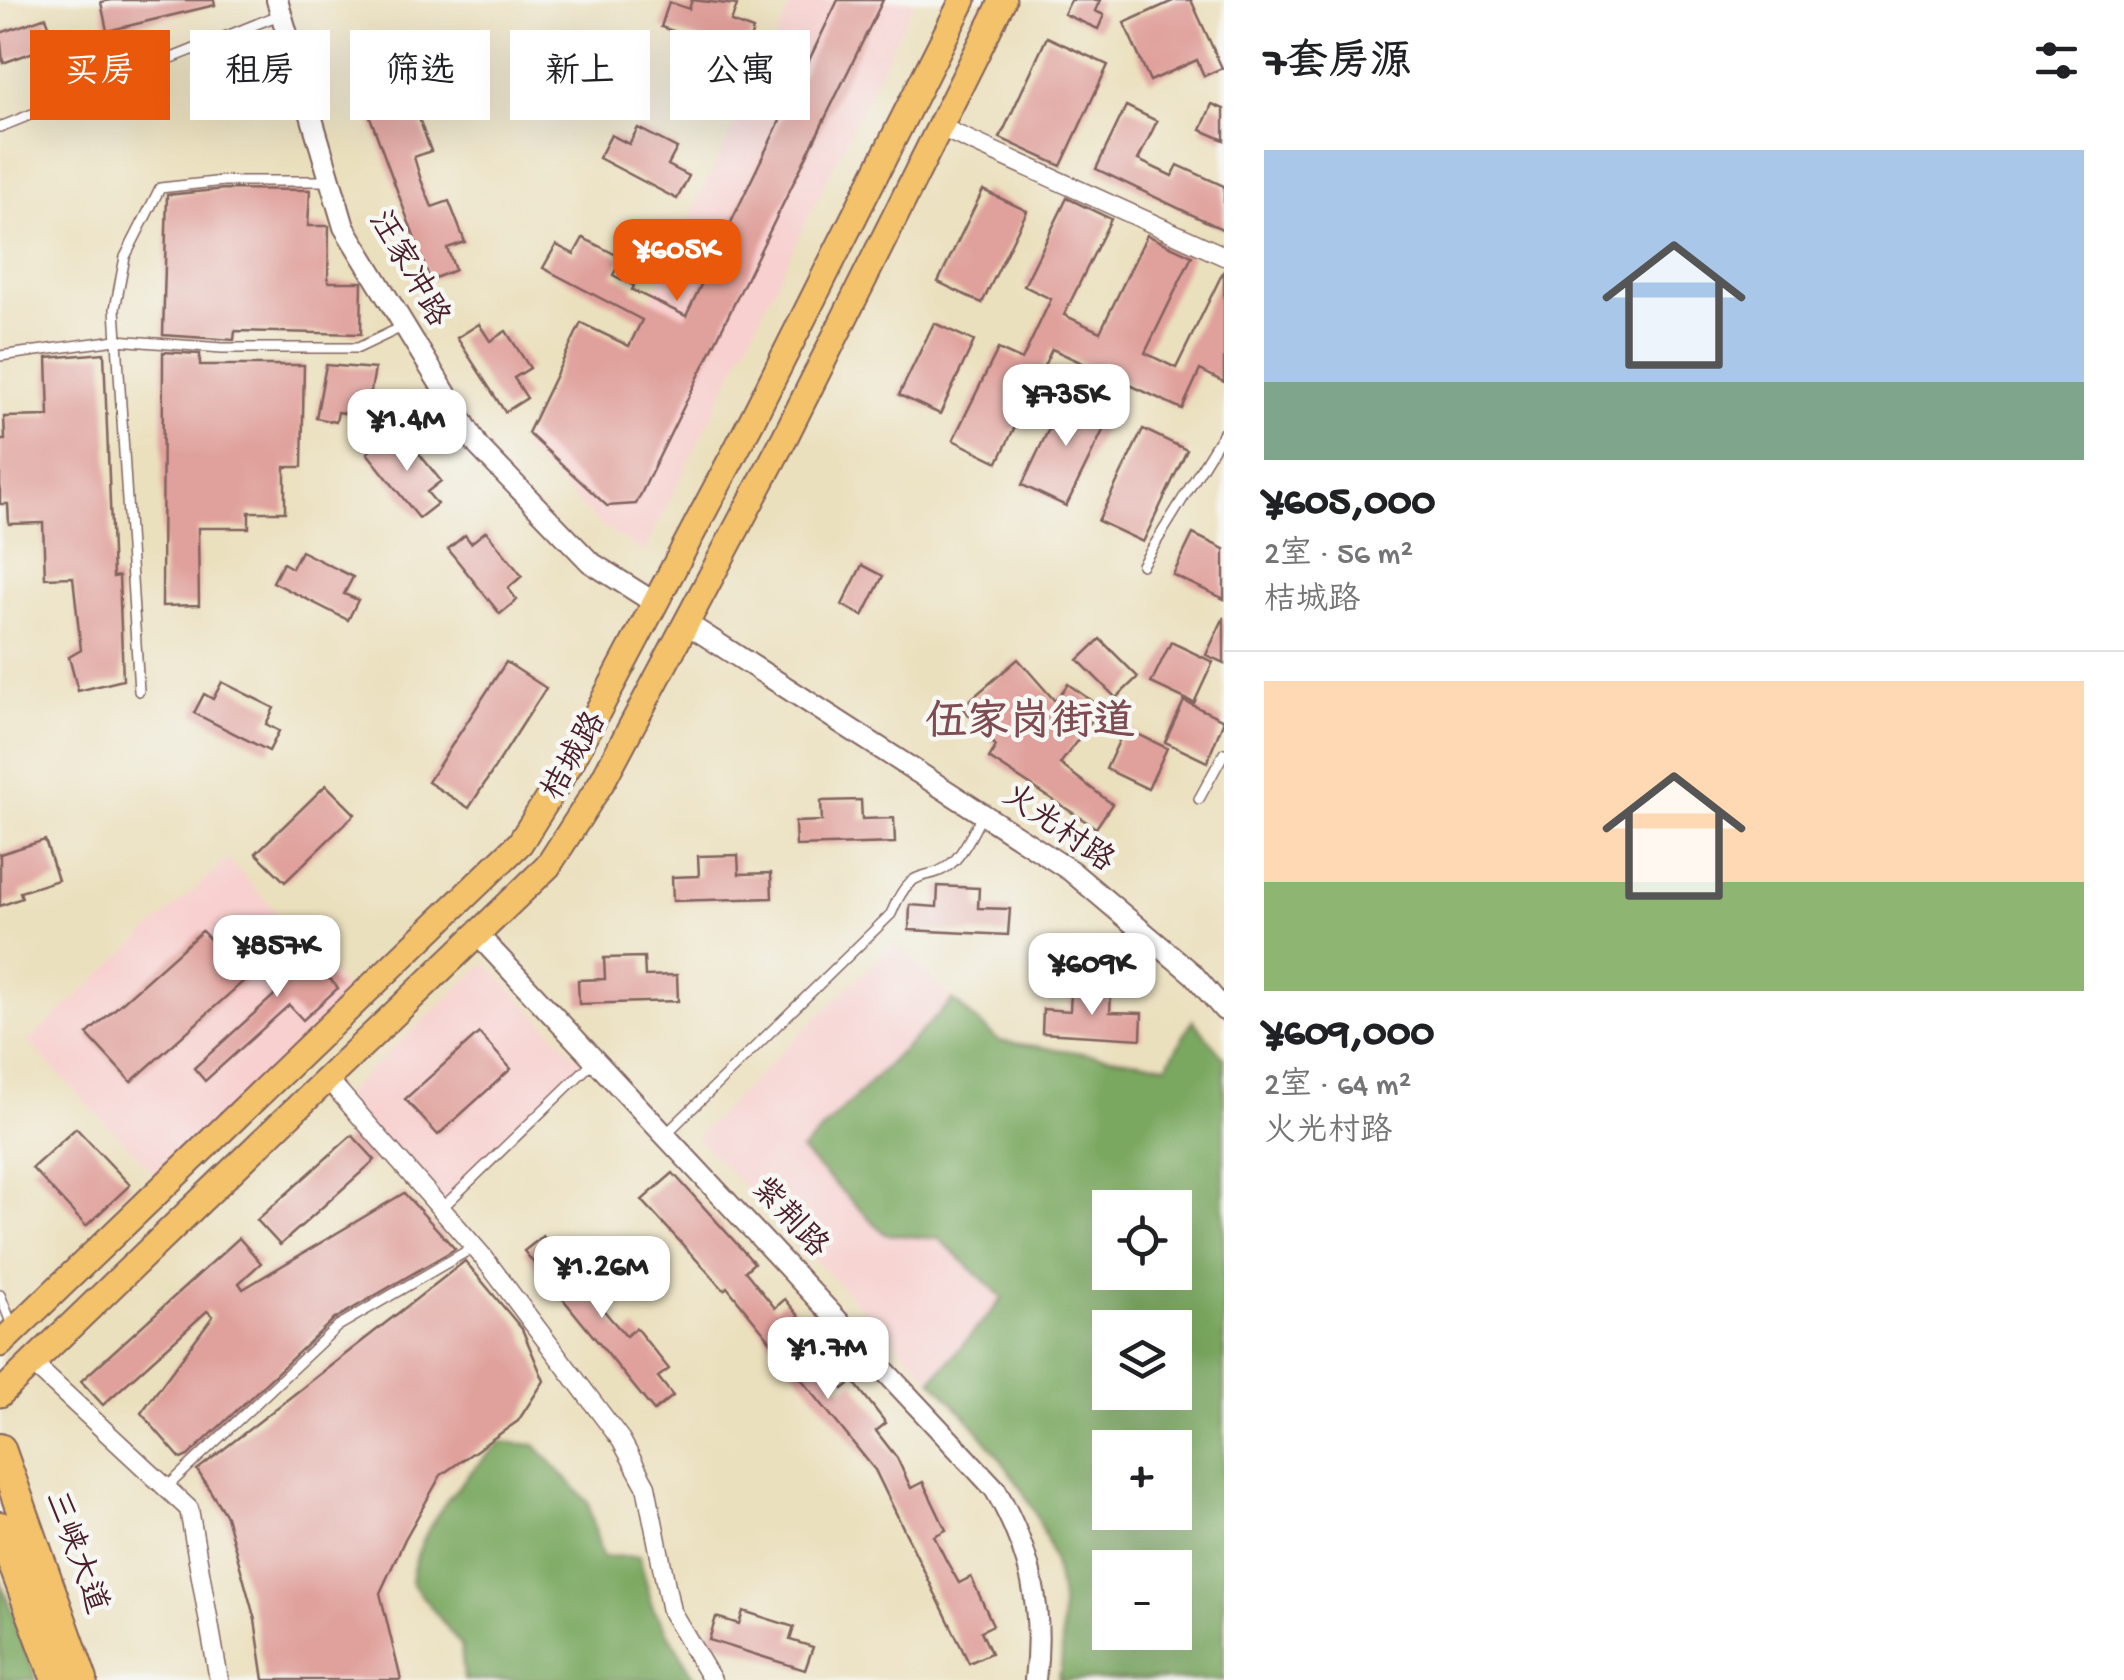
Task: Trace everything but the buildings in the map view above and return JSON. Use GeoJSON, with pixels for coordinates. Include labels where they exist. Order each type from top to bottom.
{"type":"FeatureCollection","features":[{"type":"Feature","properties":{"kind":"highway","name":"三峡大道"},"geometry":{"type":"LineString","coordinates":[[0,1449],[82,1680]]}},
{"type":"Feature","properties":{"kind":"highway","name":"三峡大道"},"geometry":{"type":"LineString","coordinates":[[0,1527],[57,1680]]}},
{"type":"Feature","properties":{"kind":"main road","name":"桔城路"},"geometry":{"type":"LineString","coordinates":[[7,1338],[520,842],[572,762],[655,604],[962,0]]}},
{"type":"Feature","properties":{"kind":"main road","name":"桔城路"},"geometry":{"type":"LineString","coordinates":[[0,1394],[548,866],[603,780],[686,624],[1003,0]]}},
{"type":"Feature","properties":{"kind":"street","name":"汪家冲路"},"geometry":{"type":"LineString","coordinates":[[279,7],[344,228],[478,446],[590,562],[655,604]]}},
{"type":"Feature","properties":{"kind":"street"},"geometry":{"type":"LineString","coordinates":[[940,127],[1224,256]]}},
{"type":"Feature","properties":{"kind":"street","name":"火光村路"},"geometry":{"type":"LineString","coordinates":[[686,624],[1071,871],[1193,974],[1224,1010]]}},
{"type":"Feature","properties":{"kind":"street","name":"紫荆路"},"geometry":{"type":"LineString","coordinates":[[477,934],[667,1133],[996,1490],[1018,1530],[1034,1575],[1040,1618],[1035,1680]]}},
{"type":"Feature","properties":{"kind":"street"},"geometry":{"type":"LineString","coordinates":[[326,1078],[474,1248],[585,1390],[638,1470],[646,1486],[670,1611],[712,1680]]}},
{"type":"Feature","properties":{"kind":"street"},"geometry":{"type":"LineString","coordinates":[[33,1364],[189,1509],[195,1523],[220,1680]]}},
{"type":"Feature","properties":{"kind":"lane"},"geometry":{"type":"LineString","coordinates":[[0,127],[279,7]]}},
{"type":"Feature","properties":{"kind":"lane"},"geometry":{"type":"LineString","coordinates":[[139,691],[116,340],[116,309],[125,257],[160,188],[224,181],[331,182]]}},
{"type":"Feature","properties":{"kind":"lane"},"geometry":{"type":"LineString","coordinates":[[0,356],[116,340],[222,348],[358,348],[405,326]]}},
{"type":"Feature","properties":{"kind":"lane"},"geometry":{"type":"LineString","coordinates":[[1142,565],[1224,432]]}},
{"type":"Feature","properties":{"kind":"lane"},"geometry":{"type":"LineString","coordinates":[[1199,800],[1224,753]]}},
{"type":"Feature","properties":{"kind":"lane"},"geometry":{"type":"LineString","coordinates":[[667,1133],[891,914],[903,888],[914,878],[954,861],[983,814]]}},
{"type":"Feature","properties":{"kind":"lane"},"geometry":{"type":"LineString","coordinates":[[441,1209],[594,1060]]}},
{"type":"Feature","properties":{"kind":"lane"},"geometry":{"type":"LineString","coordinates":[[166,1488],[208,1444],[338,1326],[474,1248]]}},
{"type":"Feature","properties":{"kind":"lane"},"geometry":{"type":"LineString","coordinates":[[0,1295],[7,1338]]}},
{"type":"Feature","properties":{"kind":"shaded area"},"geometry":{"type":"Polygon","coordinates":[[[794,0],[915,0],[644,553],[600,524],[521,448],[581,323],[629,345],[737,120],[810,120],[810,30],[780,30],[794,0]]]}},
{"type":"Feature","properties":{"kind":"shaded area"},"geometry":{"type":"Polygon","coordinates":[[[228,859],[349,993],[160,1179],[28,1042],[228,859]]]}},
{"type":"Feature","properties":{"kind":"shaded area"},"geometry":{"type":"Polygon","coordinates":[[[894,942],[953,1000],[801,1151],[885,1234],[939,1239],[1003,1298],[932,1380],[696,1137],[894,942]]]}},
{"type":"Feature","properties":{"kind":"shaded area"},"geometry":{"type":"Polygon","coordinates":[[[486,963],[584,1064],[441,1209],[342,1096],[486,963]]]}},
{"type":"Feature","properties":{"kind":"green space"},"geometry":{"type":"Polygon","coordinates":[[[953,1000],[999,1041],[1167,1065],[1193,1020],[1224,1058],[1224,1680],[1058,1680],[1062,1657],[1061,1596],[1054,1560],[1041,1526],[1005,1464],[932,1380],[1003,1298],[939,1239],[885,1234],[801,1151],[953,1000]]]}},
{"type":"Feature","properties":{"kind":"green space"},"geometry":{"type":"Polygon","coordinates":[[[501,1442],[535,1445],[588,1502],[602,1557],[639,1556],[653,1608],[696,1680],[464,1680],[461,1645],[411,1582],[415,1561],[432,1523],[457,1488],[501,1442]]]}},
{"type":"Feature","properties":{"kind":"green space"},"geometry":{"type":"Polygon","coordinates":[[[0,1579],[37,1680],[0,1680],[0,1579]]]}},
{"type":"Feature","properties":{"kind":"district","name":"伍家岗街道"},"geometry":{"type":"Point","coordinates":[1030,725]}}]}
